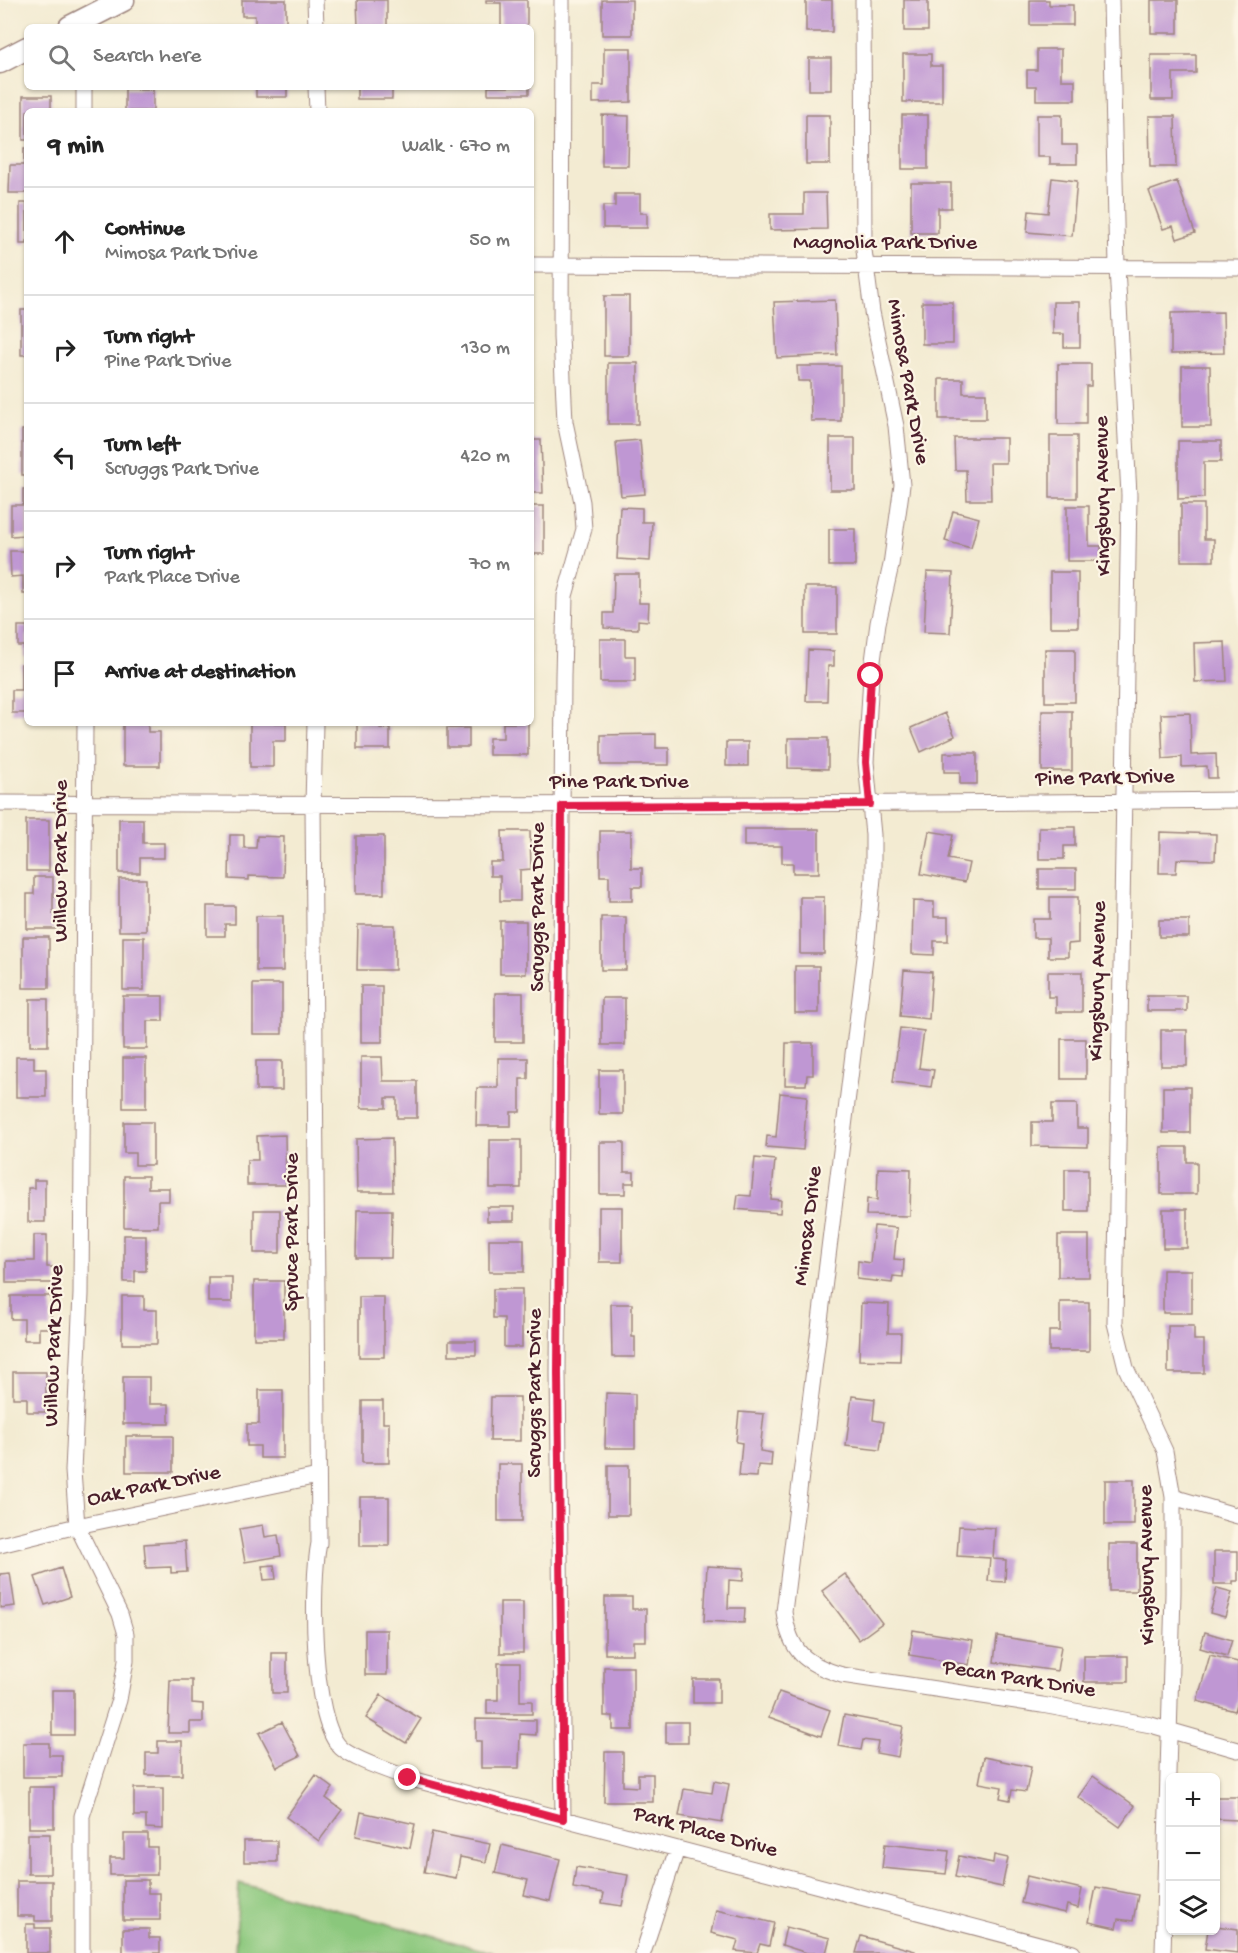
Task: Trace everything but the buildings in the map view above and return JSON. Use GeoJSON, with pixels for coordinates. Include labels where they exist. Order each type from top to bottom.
{"type":"FeatureCollection","features":[{"type":"Feature","properties":{"kind":"main road"},"geometry":{"type":"LineString","coordinates":[[81,24],[123,0]]}},
{"type":"Feature","properties":{"kind":"main road"},"geometry":{"type":"LineString","coordinates":[[0,62],[24,50]]}},
{"type":"Feature","properties":{"kind":"street"},"geometry":{"type":"LineString","coordinates":[[315,0],[316,24]]}},
{"type":"Feature","properties":{"kind":"street","name":"Scruggs Park Drive"},"geometry":{"type":"LineString","coordinates":[[562,0],[561,336],[566,422],[582,502],[584,529],[566,596],[562,806],[558,1373],[563,1819]]}},
{"type":"Feature","properties":{"kind":"street","name":"Mimosa Park Drive"},"geometry":{"type":"LineString","coordinates":[[863,0],[864,250],[872,312],[896,426],[902,485],[891,565],[878,623],[871,676],[866,762],[870,804]]}},
{"type":"Feature","properties":{"kind":"street","name":"Kingsbury Avenue"},"geometry":{"type":"LineString","coordinates":[[1111,0],[1117,267],[1129,495],[1115,1323],[1126,1368],[1165,1451],[1173,1497],[1173,1593],[1163,1953]]}},
{"type":"Feature","properties":{"kind":"street"},"geometry":{"type":"LineString","coordinates":[[84,90],[84,108]]}},
{"type":"Feature","properties":{"kind":"street"},"geometry":{"type":"LineString","coordinates":[[316,90],[316,108]]}},
{"type":"Feature","properties":{"kind":"street","name":"Magnolia Park Drive"},"geometry":{"type":"LineString","coordinates":[[534,265],[1238,268]]}},
{"type":"Feature","properties":{"kind":"street","name":"Willow Park Drive"},"geometry":{"type":"LineString","coordinates":[[82,1953],[82,1816],[119,1700],[126,1661],[126,1634],[120,1614],[77,1526],[73,1471],[81,1294],[85,726]]}},
{"type":"Feature","properties":{"kind":"street","name":"Spruce Park Drive"},"geometry":{"type":"LineString","coordinates":[[315,726],[313,805],[319,1543],[316,1557],[315,1635],[318,1680],[324,1713],[334,1738]]}},
{"type":"Feature","properties":{"kind":"street","name":"Pine Park Drive"},"geometry":{"type":"LineString","coordinates":[[0,803],[562,806],[1238,800]]}},
{"type":"Feature","properties":{"kind":"street","name":"Mimosa Drive"},"geometry":{"type":"LineString","coordinates":[[797,1650],[787,1632],[784,1612],[867,941],[873,878],[870,804]]}},
{"type":"Feature","properties":{"kind":"street","name":"Oak Park Drive"},"geometry":{"type":"LineString","coordinates":[[0,1545],[77,1526],[318,1476]]}},
{"type":"Feature","properties":{"kind":"street"},"geometry":{"type":"LineString","coordinates":[[1173,1497],[1238,1516]]}},
{"type":"Feature","properties":{"kind":"street","name":"Pecan Park Drive"},"geometry":{"type":"LineString","coordinates":[[797,1650],[821,1669],[842,1675],[1042,1705],[1151,1725],[1238,1750]]}},
{"type":"Feature","properties":{"kind":"street","name":"Park Place Drive"},"geometry":{"type":"LineString","coordinates":[[334,1738],[341,1748],[366,1762],[408,1778],[1073,1953]]}},
{"type":"Feature","properties":{"kind":"street"},"geometry":{"type":"LineString","coordinates":[[643,1953],[677,1849]]}},
{"type":"Feature","properties":{"kind":"green space"},"geometry":{"type":"Polygon","coordinates":[[[239,1883],[494,1953],[235,1953],[239,1883]]]}},
{"type":"Feature","properties":{"kind":"route"},"geometry":{"type":"LineString","coordinates":[[408,1778],[563,1819],[558,1373],[562,806],[870,804],[866,762],[871,676]]}}]}
